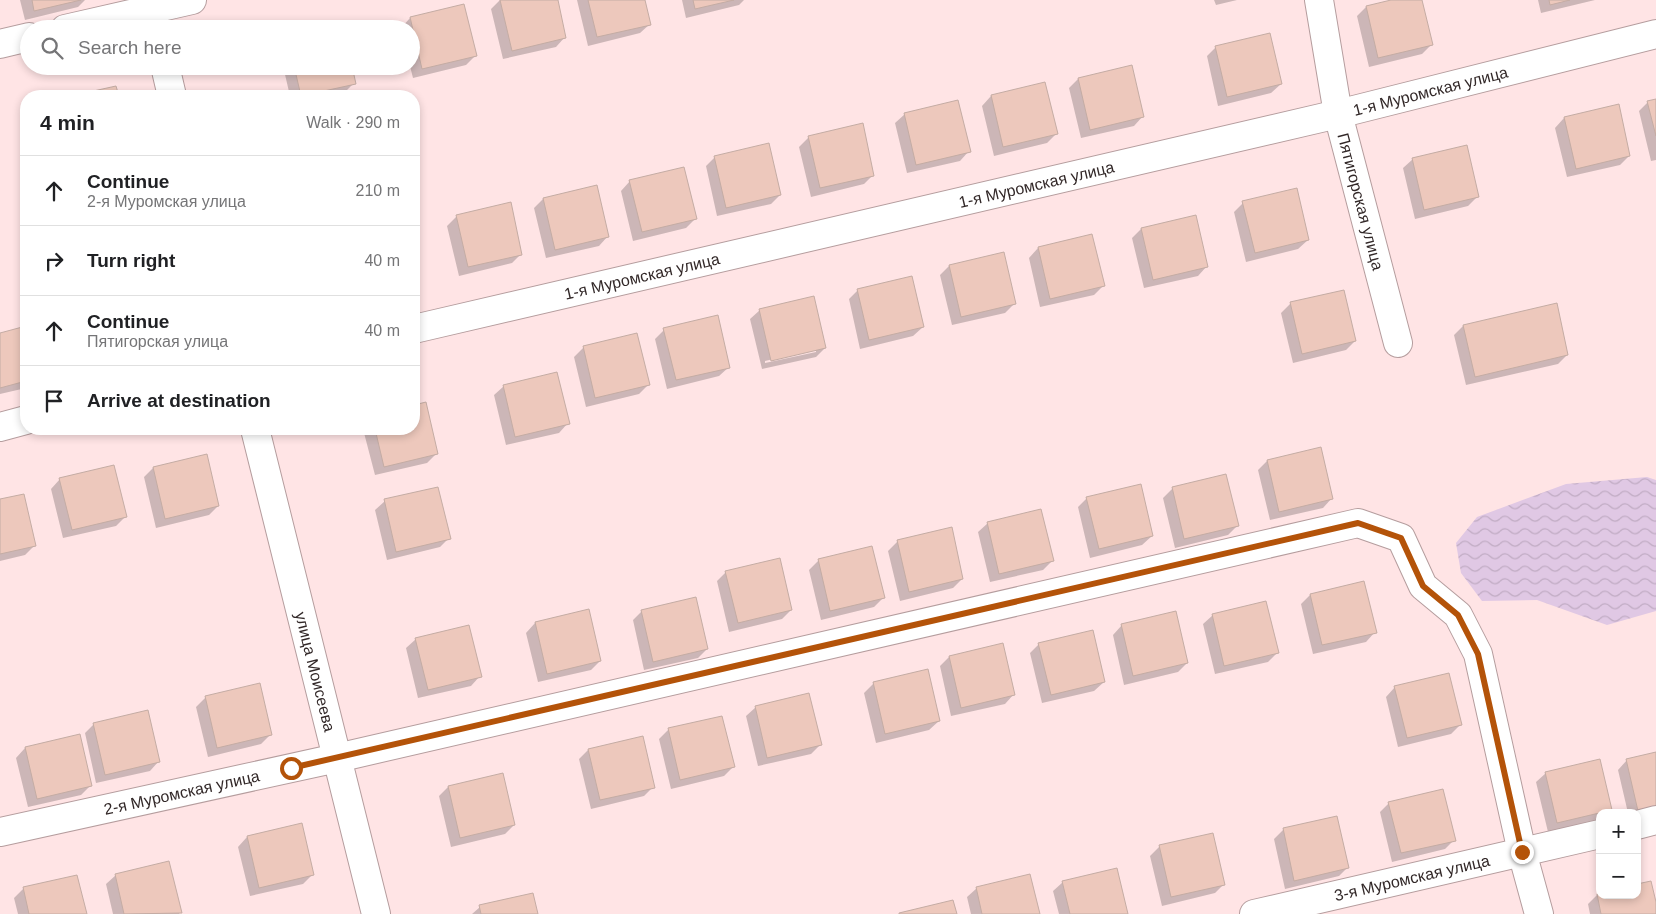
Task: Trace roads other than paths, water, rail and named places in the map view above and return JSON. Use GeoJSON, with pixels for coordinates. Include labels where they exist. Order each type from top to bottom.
{"type":"FeatureCollection","features":[{"type":"Feature","properties":{"kind":"street"},"geometry":{"type":"LineString","coordinates":[[114,20],[152,13],[192,0]]}},
{"type":"Feature","properties":{"kind":"street","name":"Пятигорская улица"},"geometry":{"type":"LineString","coordinates":[[1319,0],[1338,114],[1398,342]]}},
{"type":"Feature","properties":{"kind":"street","name":"1-я Муромская улица"},"geometry":{"type":"LineString","coordinates":[[420,328],[1338,114],[1656,34]]}},
{"type":"Feature","properties":{"kind":"street"},"geometry":{"type":"LineString","coordinates":[[0,44],[20,39]]}},
{"type":"Feature","properties":{"kind":"street"},"geometry":{"type":"LineString","coordinates":[[167,75],[171,90]]}},
{"type":"Feature","properties":{"kind":"street"},"geometry":{"type":"LineString","coordinates":[[0,426],[20,421]]}},
{"type":"Feature","properties":{"kind":"street","name":"улица Моисеева"},"geometry":{"type":"LineString","coordinates":[[256,435],[376,914]]}},
{"type":"Feature","properties":{"kind":"street","name":"2-я Муромская улица"},"geometry":{"type":"LineString","coordinates":[[0,832],[337,758],[1358,523],[1401,538],[1423,586],[1458,615],[1478,654],[1522,852]]}},
{"type":"Feature","properties":{"kind":"street"},"geometry":{"type":"LineString","coordinates":[[1641,824],[1656,820]]}},
{"type":"Feature","properties":{"kind":"street","name":"3-я Муромская улица"},"geometry":{"type":"LineString","coordinates":[[1254,914],[1596,835]]}},
{"type":"Feature","properties":{"kind":"street"},"geometry":{"type":"LineString","coordinates":[[1522,852],[1539,914]]}},
{"type":"Feature","properties":{"kind":"water"},"geometry":{"type":"Polygon","coordinates":[[[1647,477],[1656,480],[1656,611],[1607,625],[1537,600],[1482,601],[1461,573],[1456,543],[1477,517],[1566,484],[1647,477]]]}}]}
